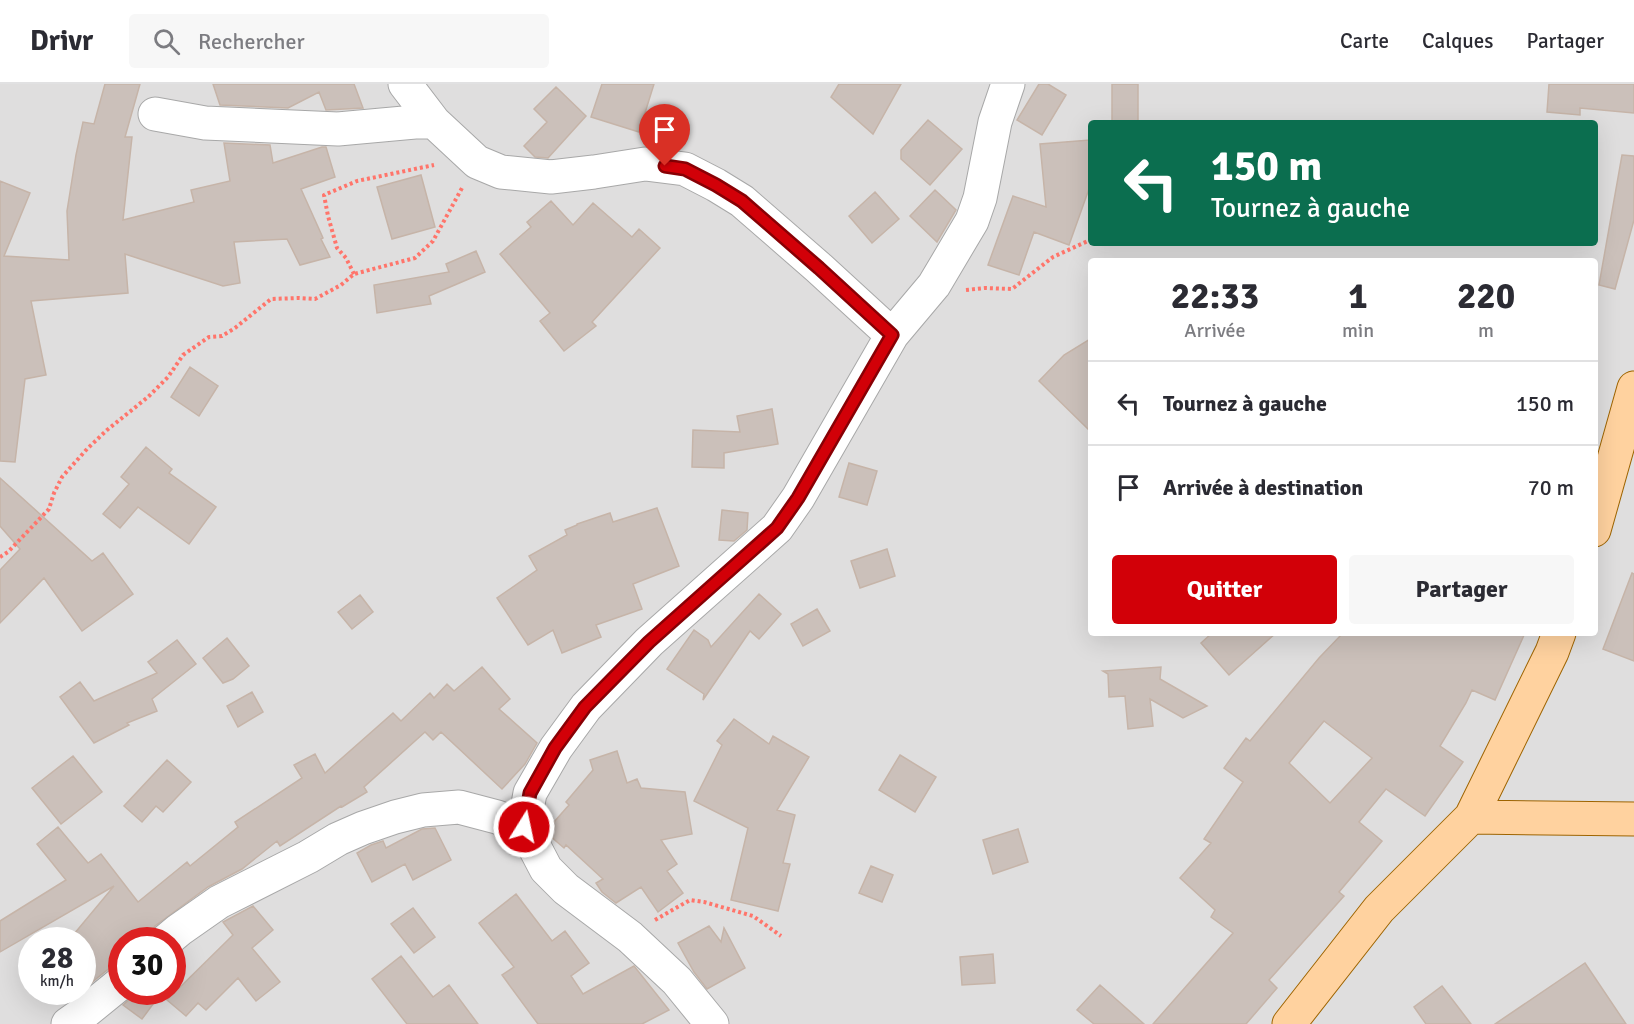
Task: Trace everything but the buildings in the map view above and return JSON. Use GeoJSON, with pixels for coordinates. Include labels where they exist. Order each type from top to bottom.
{"type":"FeatureCollection","features":[{"type":"Feature","properties":{"kind":"main road"},"geometry":{"type":"LineString","coordinates":[[1598,516],[1634,388]]}},
{"type":"Feature","properties":{"kind":"main road"},"geometry":{"type":"LineString","coordinates":[[1289,1024],[1379,909],[1471,817],[1558,636]]}},
{"type":"Feature","properties":{"kind":"main road"},"geometry":{"type":"LineString","coordinates":[[1471,817],[1634,819]]}},
{"type":"Feature","properties":{"kind":"street"},"geometry":{"type":"LineString","coordinates":[[405,84],[434,122],[477,162],[501,172],[551,177],[645,164],[685,169],[742,201],[892,335]]}},
{"type":"Feature","properties":{"kind":"street"},"geometry":{"type":"LineString","coordinates":[[712,1024],[677,981],[630,937],[567,889],[546,869],[524,827],[530,793],[555,748],[585,707],[649,642],[777,528],[798,498],[892,335],[934,285],[972,221],[980,198],[995,122],[1008,84]]}},
{"type":"Feature","properties":{"kind":"street"},"geometry":{"type":"LineString","coordinates":[[155,114],[205,123],[338,129],[408,122],[434,122]]}},
{"type":"Feature","properties":{"kind":"street"},"geometry":{"type":"LineString","coordinates":[[183,927],[219,902],[308,857],[338,839],[395,817],[423,810],[459,807],[524,827]]}},
{"type":"Feature","properties":{"kind":"street"},"geometry":{"type":"LineString","coordinates":[[68,1024],[108,993]]}},
{"type":"Feature","properties":{"kind":"path"},"geometry":{"type":"LineString","coordinates":[[354,274],[346,258],[337,248],[324,195],[357,181],[444,163],[477,162]]}},
{"type":"Feature","properties":{"kind":"path"},"geometry":{"type":"LineString","coordinates":[[0,557],[8,552],[49,509],[62,477],[107,430],[130,413],[168,377],[183,356],[208,337],[222,336],[235,328],[271,299],[315,299],[341,285],[354,274],[415,258],[433,240],[477,162]]}},
{"type":"Feature","properties":{"kind":"path"},"geometry":{"type":"LineString","coordinates":[[934,285],[952,291],[985,288],[1012,289],[1053,257],[1088,241]]}},
{"type":"Feature","properties":{"kind":"path"},"geometry":{"type":"LineString","coordinates":[[630,937],[660,916],[690,900],[753,916],[781,936]]}},
{"type":"Feature","properties":{"kind":"shaded area"},"geometry":{"type":"Polygon","coordinates":[[[0,84],[1634,84],[1634,1024],[0,1024],[0,84]]]}},
{"type":"Feature","properties":{"kind":"route"},"geometry":{"type":"LineString","coordinates":[[524,827],[530,793],[555,748],[585,707],[649,642],[777,528],[798,498],[892,335],[742,201],[685,169],[665,166]]}}]}
